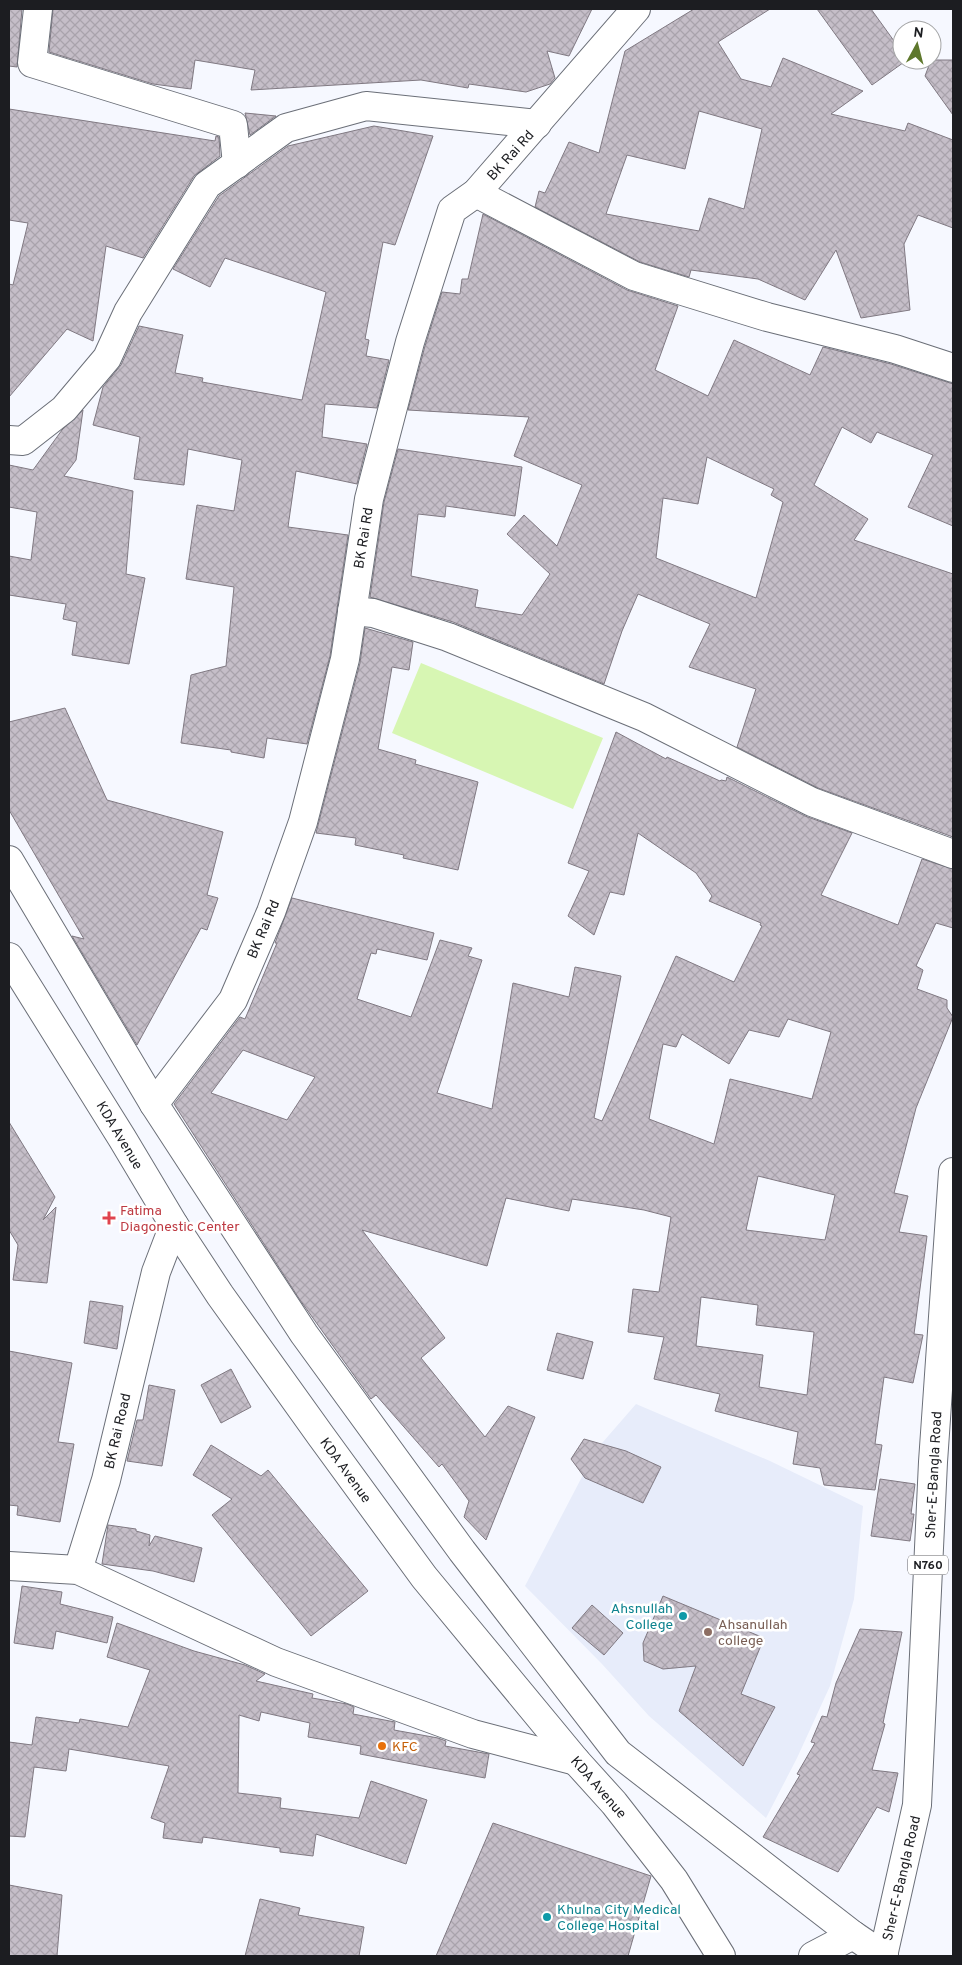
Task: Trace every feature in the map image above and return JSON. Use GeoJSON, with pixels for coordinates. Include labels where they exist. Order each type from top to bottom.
{"type":"FeatureCollection","features":[{"type":"Feature","properties":{"kind":"main road"},"geometry":{"type":"LineString","coordinates":[[38,9],[32,63],[232,125],[237,164]]}},
{"type":"Feature","properties":{"kind":"main road","name":"BK Rai Rd"},"geometry":{"type":"LineString","coordinates":[[154,1104],[233,1000],[271,912],[304,822],[345,659],[369,499],[410,342],[452,210],[476,193],[636,9]]}},
{"type":"Feature","properties":{"kind":"main road"},"geometry":{"type":"LineString","coordinates":[[9,440],[23,441],[64,409],[107,358],[128,312],[207,185],[286,128],[366,106],[537,124]]}},
{"type":"Feature","properties":{"kind":"main road"},"geometry":{"type":"LineString","coordinates":[[476,193],[634,276],[767,316],[895,349],[953,368]]}},
{"type":"Feature","properties":{"kind":"main road"},"geometry":{"type":"LineString","coordinates":[[352,611],[373,613],[457,640],[644,717],[812,802],[953,854]]}},
{"type":"Feature","properties":{"kind":"main road"},"geometry":{"type":"LineString","coordinates":[[9,860],[154,1104],[304,1334],[462,1551],[618,1753],[853,1935],[884,1956]]}},
{"type":"Feature","properties":{"kind":"main road","name":"KDA Avenue"},"geometry":{"type":"LineString","coordinates":[[9,957],[174,1225],[220,1295],[424,1577],[576,1761],[614,1802],[674,1880],[721,1956]]}},
{"type":"Feature","properties":{"kind":"main road","name":"Sher-E-Bangla Road"},"geometry":{"type":"LineString","coordinates":[[884,1956],[917,1805],[933,1462],[953,1172]]}},
{"type":"Feature","properties":{"kind":"main road","name":"BK Rai Road"},"geometry":{"type":"LineString","coordinates":[[78,1570],[106,1480],[156,1272],[174,1225]]}},
{"type":"Feature","properties":{"kind":"main road"},"geometry":{"type":"LineString","coordinates":[[9,1566],[78,1570],[276,1662],[473,1734],[576,1761]]}},
{"type":"Feature","properties":{"kind":"main road"},"geometry":{"type":"LineString","coordinates":[[813,1956],[853,1935]]}},
{"type":"Feature","properties":{"kind":"shaded area","name":"Ahsanullah college"},"geometry":{"type":"Polygon","coordinates":[[[636,1404],[770,1461],[863,1506],[854,1599],[830,1686],[797,1758],[766,1818],[649,1716],[602,1664],[525,1586],[596,1450],[636,1404]]]}},
{"type":"Feature","properties":{"kind":"green space"},"geometry":{"type":"Polygon","coordinates":[[[421,663],[603,738],[573,809],[392,733],[421,663]]]}},
{"type":"Feature","properties":{"kind":"building"},"geometry":{"type":"Polygon","coordinates":[[[9,9],[22,9],[17,67],[9,66],[9,9]]]}},
{"type":"Feature","properties":{"kind":"building"},"geometry":{"type":"Polygon","coordinates":[[[53,9],[592,9],[569,56],[547,51],[555,78],[550,84],[526,92],[469,84],[468,88],[421,80],[251,90],[255,70],[195,60],[191,89],[153,84],[49,52],[53,9]]]}},
{"type":"Feature","properties":{"kind":"building"},"geometry":{"type":"Polygon","coordinates":[[[694,9],[770,9],[718,42],[741,79],[771,87],[783,58],[863,91],[831,114],[905,131],[908,123],[953,140],[953,228],[918,215],[904,244],[910,310],[861,318],[836,250],[805,300],[758,279],[691,270],[689,277],[640,262],[535,207],[539,191],[545,193],[569,142],[599,153],[625,51],[694,9]],[[699,111],[685,169],[627,155],[606,214],[699,231],[709,198],[744,209],[762,129],[699,111]]]}},
{"type":"Feature","properties":{"kind":"building"},"geometry":{"type":"Polygon","coordinates":[[[817,9],[871,9],[892,38],[893,70],[872,85],[817,9]]]}},
{"type":"Feature","properties":{"kind":"building"},"geometry":{"type":"Polygon","coordinates":[[[942,60],[953,60],[953,115],[925,76],[927,70],[942,70],[942,60]]]}},
{"type":"Feature","properties":{"kind":"building"},"geometry":{"type":"Polygon","coordinates":[[[9,109],[215,141],[216,136],[219,137],[220,156],[194,176],[143,258],[106,246],[93,341],[67,329],[9,397],[9,284],[13,285],[28,223],[9,220],[9,109]]]}},
{"type":"Feature","properties":{"kind":"building"},"geometry":{"type":"Polygon","coordinates":[[[245,113],[276,116],[250,135],[245,113]]]}},
{"type":"Feature","properties":{"kind":"building"},"geometry":{"type":"Polygon","coordinates":[[[374,126],[433,136],[395,245],[383,242],[365,339],[369,340],[366,356],[389,360],[377,408],[325,404],[322,437],[367,444],[357,484],[296,471],[288,527],[348,535],[330,656],[307,744],[267,738],[264,758],[231,752],[231,750],[181,743],[191,675],[226,666],[234,587],[186,579],[197,505],[234,511],[242,460],[188,449],[184,485],[134,479],[140,437],[93,425],[103,387],[121,365],[139,326],[183,335],[175,373],[203,378],[202,382],[302,400],[326,292],[225,258],[210,287],[173,269],[219,196],[288,146],[374,126]]]}},
{"type":"Feature","properties":{"kind":"building"},"geometry":{"type":"Polygon","coordinates":[[[483,214],[627,290],[678,306],[655,370],[708,396],[734,340],[810,375],[823,347],[891,364],[953,384],[953,526],[908,507],[933,455],[877,432],[871,443],[842,427],[814,485],[868,519],[854,540],[953,574],[953,837],[818,788],[737,747],[756,689],[689,667],[710,624],[638,594],[622,631],[604,684],[453,622],[370,597],[384,502],[398,449],[522,467],[515,516],[446,506],[445,517],[418,514],[411,576],[478,590],[475,607],[522,615],[550,574],[507,534],[524,515],[557,546],[582,485],[514,456],[529,417],[408,410],[442,292],[460,294],[462,279],[468,279],[483,214]],[[707,457],[698,504],[663,498],[656,558],[756,598],[783,502],[771,495],[774,489],[707,457]]]}},
{"type":"Feature","properties":{"kind":"building"},"geometry":{"type":"Polygon","coordinates":[[[83,410],[76,460],[64,476],[133,491],[126,574],[145,578],[129,664],[72,655],[77,622],[63,619],[66,604],[9,595],[9,556],[31,560],[37,512],[9,507],[9,465],[33,470],[62,430],[83,410]]]}},
{"type":"Feature","properties":{"kind":"building"},"geometry":{"type":"Polygon","coordinates":[[[365,628],[413,642],[409,670],[392,667],[378,749],[416,760],[415,764],[478,782],[458,870],[403,858],[404,855],[355,845],[356,838],[316,833],[360,663],[365,628]]]}},
{"type":"Feature","properties":{"kind":"building"},"geometry":{"type":"Polygon","coordinates":[[[65,708],[107,800],[223,832],[207,895],[218,898],[207,930],[201,928],[137,1045],[72,936],[84,939],[9,810],[9,722],[65,708]]]}},
{"type":"Feature","properties":{"kind":"building"},"geometry":{"type":"Polygon","coordinates":[[[616,732],[666,759],[667,757],[720,781],[726,781],[727,777],[805,816],[852,833],[821,895],[898,925],[922,859],[953,869],[953,928],[936,923],[916,966],[923,970],[917,989],[947,1000],[947,1008],[953,1017],[916,1108],[894,1193],[908,1196],[899,1232],[927,1236],[914,1334],[923,1335],[913,1383],[884,1377],[875,1444],[882,1445],[875,1490],[824,1485],[820,1468],[793,1464],[798,1432],[715,1411],[720,1394],[654,1379],[664,1337],[628,1332],[633,1289],[659,1292],[671,1217],[644,1210],[572,1199],[569,1211],[506,1198],[487,1266],[362,1230],[445,1338],[421,1358],[485,1437],[508,1406],[535,1417],[486,1540],[464,1517],[469,1501],[442,1464],[439,1467],[376,1395],[371,1399],[300,1300],[174,1104],[240,1017],[245,1019],[277,943],[275,943],[292,898],[434,933],[427,960],[377,949],[376,954],[371,953],[357,999],[411,1017],[440,940],[472,948],[468,956],[482,960],[437,1093],[492,1109],[513,983],[569,997],[575,967],[621,976],[594,1118],[602,1121],[676,956],[734,982],[762,926],[760,925],[761,923],[709,901],[712,896],[696,873],[638,833],[624,895],[610,892],[594,935],[568,916],[589,871],[568,863],[616,732]],[[788,1019],[779,1037],[749,1030],[729,1064],[682,1034],[676,1047],[663,1044],[649,1119],[714,1144],[730,1079],[812,1099],[831,1032],[788,1019]],[[243,1050],[211,1093],[287,1120],[315,1077],[243,1050]],[[758,1176],[746,1230],[825,1240],[835,1195],[758,1176]],[[701,1297],[696,1346],[763,1355],[759,1387],[807,1395],[814,1332],[756,1325],[758,1305],[701,1297]]]}},
{"type":"Feature","properties":{"kind":"building"},"geometry":{"type":"Polygon","coordinates":[[[9,1122],[55,1197],[43,1220],[56,1207],[47,1283],[13,1280],[18,1245],[9,1230],[9,1122]]]}},
{"type":"Feature","properties":{"kind":"building"},"geometry":{"type":"Polygon","coordinates":[[[90,1301],[123,1306],[117,1349],[84,1343],[90,1301]]]}},
{"type":"Feature","properties":{"kind":"building"},"geometry":{"type":"Polygon","coordinates":[[[557,1333],[593,1342],[583,1379],[547,1370],[557,1333]]]}},
{"type":"Feature","properties":{"kind":"building"},"geometry":{"type":"Polygon","coordinates":[[[9,1351],[72,1363],[58,1442],[74,1444],[60,1522],[17,1515],[18,1506],[9,1505],[9,1351]]]}},
{"type":"Feature","properties":{"kind":"building"},"geometry":{"type":"Polygon","coordinates":[[[231,1369],[251,1407],[221,1423],[201,1385],[231,1369]]]}},
{"type":"Feature","properties":{"kind":"building"},"geometry":{"type":"Polygon","coordinates":[[[149,1385],[175,1390],[162,1466],[127,1461],[137,1420],[143,1420],[149,1385]]]}},
{"type":"Feature","properties":{"kind":"building"},"geometry":{"type":"Polygon","coordinates":[[[584,1439],[626,1451],[661,1467],[643,1503],[585,1478],[571,1459],[584,1439]]]}},
{"type":"Feature","properties":{"kind":"building"},"geometry":{"type":"Polygon","coordinates":[[[211,1445],[261,1476],[268,1470],[368,1591],[311,1636],[212,1515],[232,1499],[193,1475],[211,1445]]]}},
{"type":"Feature","properties":{"kind":"building"},"geometry":{"type":"Polygon","coordinates":[[[880,1479],[915,1484],[911,1514],[914,1514],[910,1541],[871,1536],[880,1479]]]}},
{"type":"Feature","properties":{"kind":"building"},"geometry":{"type":"Polygon","coordinates":[[[108,1525],[136,1529],[136,1531],[150,1535],[149,1546],[155,1536],[202,1548],[194,1582],[153,1571],[102,1564],[108,1525]]]}},
{"type":"Feature","properties":{"kind":"building"},"geometry":{"type":"Polygon","coordinates":[[[22,1586],[62,1592],[60,1604],[113,1617],[107,1643],[56,1631],[53,1649],[14,1643],[22,1586]]]}},
{"type":"Feature","properties":{"kind":"building"},"geometry":{"type":"Polygon","coordinates":[[[663,1596],[764,1638],[741,1694],[775,1707],[743,1766],[679,1711],[696,1666],[663,1669],[644,1661],[643,1643],[663,1596]]]}},
{"type":"Feature","properties":{"kind":"building"},"geometry":{"type":"Polygon","coordinates":[[[592,1605],[623,1633],[604,1655],[572,1628],[592,1605]]]}},
{"type":"Feature","properties":{"kind":"building"},"geometry":{"type":"Polygon","coordinates":[[[117,1623],[194,1651],[245,1665],[265,1674],[256,1681],[313,1694],[312,1698],[347,1704],[354,1707],[353,1714],[395,1722],[394,1730],[438,1738],[446,1741],[445,1746],[489,1754],[485,1778],[360,1754],[361,1746],[308,1737],[310,1723],[261,1712],[259,1721],[239,1715],[238,1793],[281,1798],[280,1808],[359,1818],[371,1781],[427,1800],[406,1864],[316,1834],[313,1856],[280,1852],[280,1848],[203,1837],[202,1843],[163,1838],[165,1823],[151,1818],[169,1766],[69,1749],[66,1771],[34,1767],[25,1837],[9,1836],[9,1742],[32,1745],[36,1717],[79,1723],[80,1719],[128,1727],[150,1670],[107,1657],[117,1623]]]}},
{"type":"Feature","properties":{"kind":"building"},"geometry":{"type":"Polygon","coordinates":[[[860,1629],[902,1632],[883,1723],[885,1724],[872,1770],[898,1773],[889,1812],[877,1807],[838,1872],[763,1837],[800,1775],[797,1774],[815,1743],[811,1742],[822,1716],[827,1717],[836,1683],[860,1629]]]}},
{"type":"Feature","properties":{"kind":"building","name":"Khulna City Medical College Hospital"},"geometry":{"type":"Polygon","coordinates":[[[493,1823],[651,1876],[628,1956],[436,1956],[493,1823]]]}},
{"type":"Feature","properties":{"kind":"building"},"geometry":{"type":"Polygon","coordinates":[[[9,1885],[62,1895],[57,1956],[9,1956],[9,1885]]]}},
{"type":"Feature","properties":{"kind":"building"},"geometry":{"type":"Polygon","coordinates":[[[260,1899],[300,1908],[298,1915],[364,1927],[359,1956],[245,1956],[260,1899]]]}},
{"type":"Feature","properties":{"kind":"place","name":"Fatima Diagonestic Center"},"geometry":{"type":"Point","coordinates":[109,1218]}},
{"type":"Feature","properties":{"kind":"place","name":"Ahsnullah College"},"geometry":{"type":"Point","coordinates":[683,1616]}},
{"type":"Feature","properties":{"kind":"place","name":"Ahsanullah college"},"geometry":{"type":"Point","coordinates":[708,1632]}},
{"type":"Feature","properties":{"kind":"place","name":"KFC"},"geometry":{"type":"Point","coordinates":[382,1746]}},
{"type":"Feature","properties":{"kind":"place","name":"Khulna City Medical College Hospital"},"geometry":{"type":"Point","coordinates":[547,1917]}}]}
